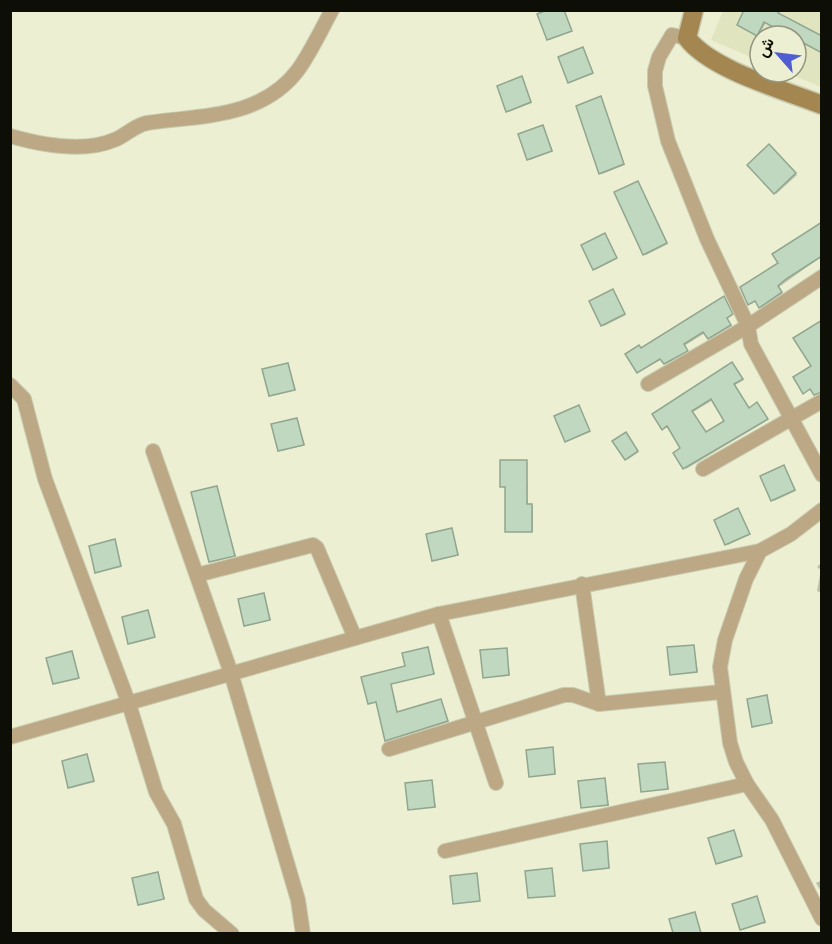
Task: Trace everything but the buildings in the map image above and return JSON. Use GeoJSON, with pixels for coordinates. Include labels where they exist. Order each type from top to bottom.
{"type":"FeatureCollection","features":[{"type":"Feature","properties":{"kind":"street"},"geometry":{"type":"LineString","coordinates":[[10,136],[60,145],[96,147],[116,140],[144,123],[191,120],[235,111],[273,95],[290,79],[298,70],[332,10]]}},
{"type":"Feature","properties":{"kind":"street"},"geometry":{"type":"LineString","coordinates":[[687,38],[694,10]]}},
{"type":"Feature","properties":{"kind":"street"},"geometry":{"type":"LineString","coordinates":[[822,105],[715,62],[696,50],[687,38],[672,35],[659,57],[655,86],[668,141],[707,239],[748,326],[751,344],[789,420],[822,475]]}},
{"type":"Feature","properties":{"kind":"street"},"geometry":{"type":"LineString","coordinates":[[648,384],[748,326],[822,277]]}},
{"type":"Feature","properties":{"kind":"street"},"geometry":{"type":"LineString","coordinates":[[10,385],[24,399],[45,479],[129,704],[156,792],[171,817],[196,898],[204,910],[232,933]]}},
{"type":"Feature","properties":{"kind":"street"},"geometry":{"type":"LineString","coordinates":[[703,469],[822,401]]}},
{"type":"Feature","properties":{"kind":"street"},"geometry":{"type":"LineString","coordinates":[[153,451],[231,674],[298,900],[303,933]]}},
{"type":"Feature","properties":{"kind":"street"},"geometry":{"type":"LineString","coordinates":[[10,737],[439,614],[582,584],[760,551],[791,534],[822,510]]}},
{"type":"Feature","properties":{"kind":"street"},"geometry":{"type":"LineString","coordinates":[[197,575],[314,545],[318,548],[355,638]]}},
{"type":"Feature","properties":{"kind":"street"},"geometry":{"type":"LineString","coordinates":[[760,551],[746,579],[725,640],[720,667],[721,692],[730,743],[747,784],[772,820],[822,920]]}},
{"type":"Feature","properties":{"kind":"street"},"geometry":{"type":"LineString","coordinates":[[582,584],[599,704]]}},
{"type":"Feature","properties":{"kind":"street"},"geometry":{"type":"LineString","coordinates":[[439,614],[496,783]]}},
{"type":"Feature","properties":{"kind":"street"},"geometry":{"type":"LineString","coordinates":[[389,748],[564,695],[573,695],[599,704],[721,692]]}},
{"type":"Feature","properties":{"kind":"street"},"geometry":{"type":"LineString","coordinates":[[446,851],[747,784]]}},
{"type":"Feature","properties":{"kind":"shaded area"},"geometry":{"type":"Polygon","coordinates":[[[723,11],[821,11],[821,87],[808,82],[808,24],[748,24],[748,56],[711,40],[723,11]]]}}]}
